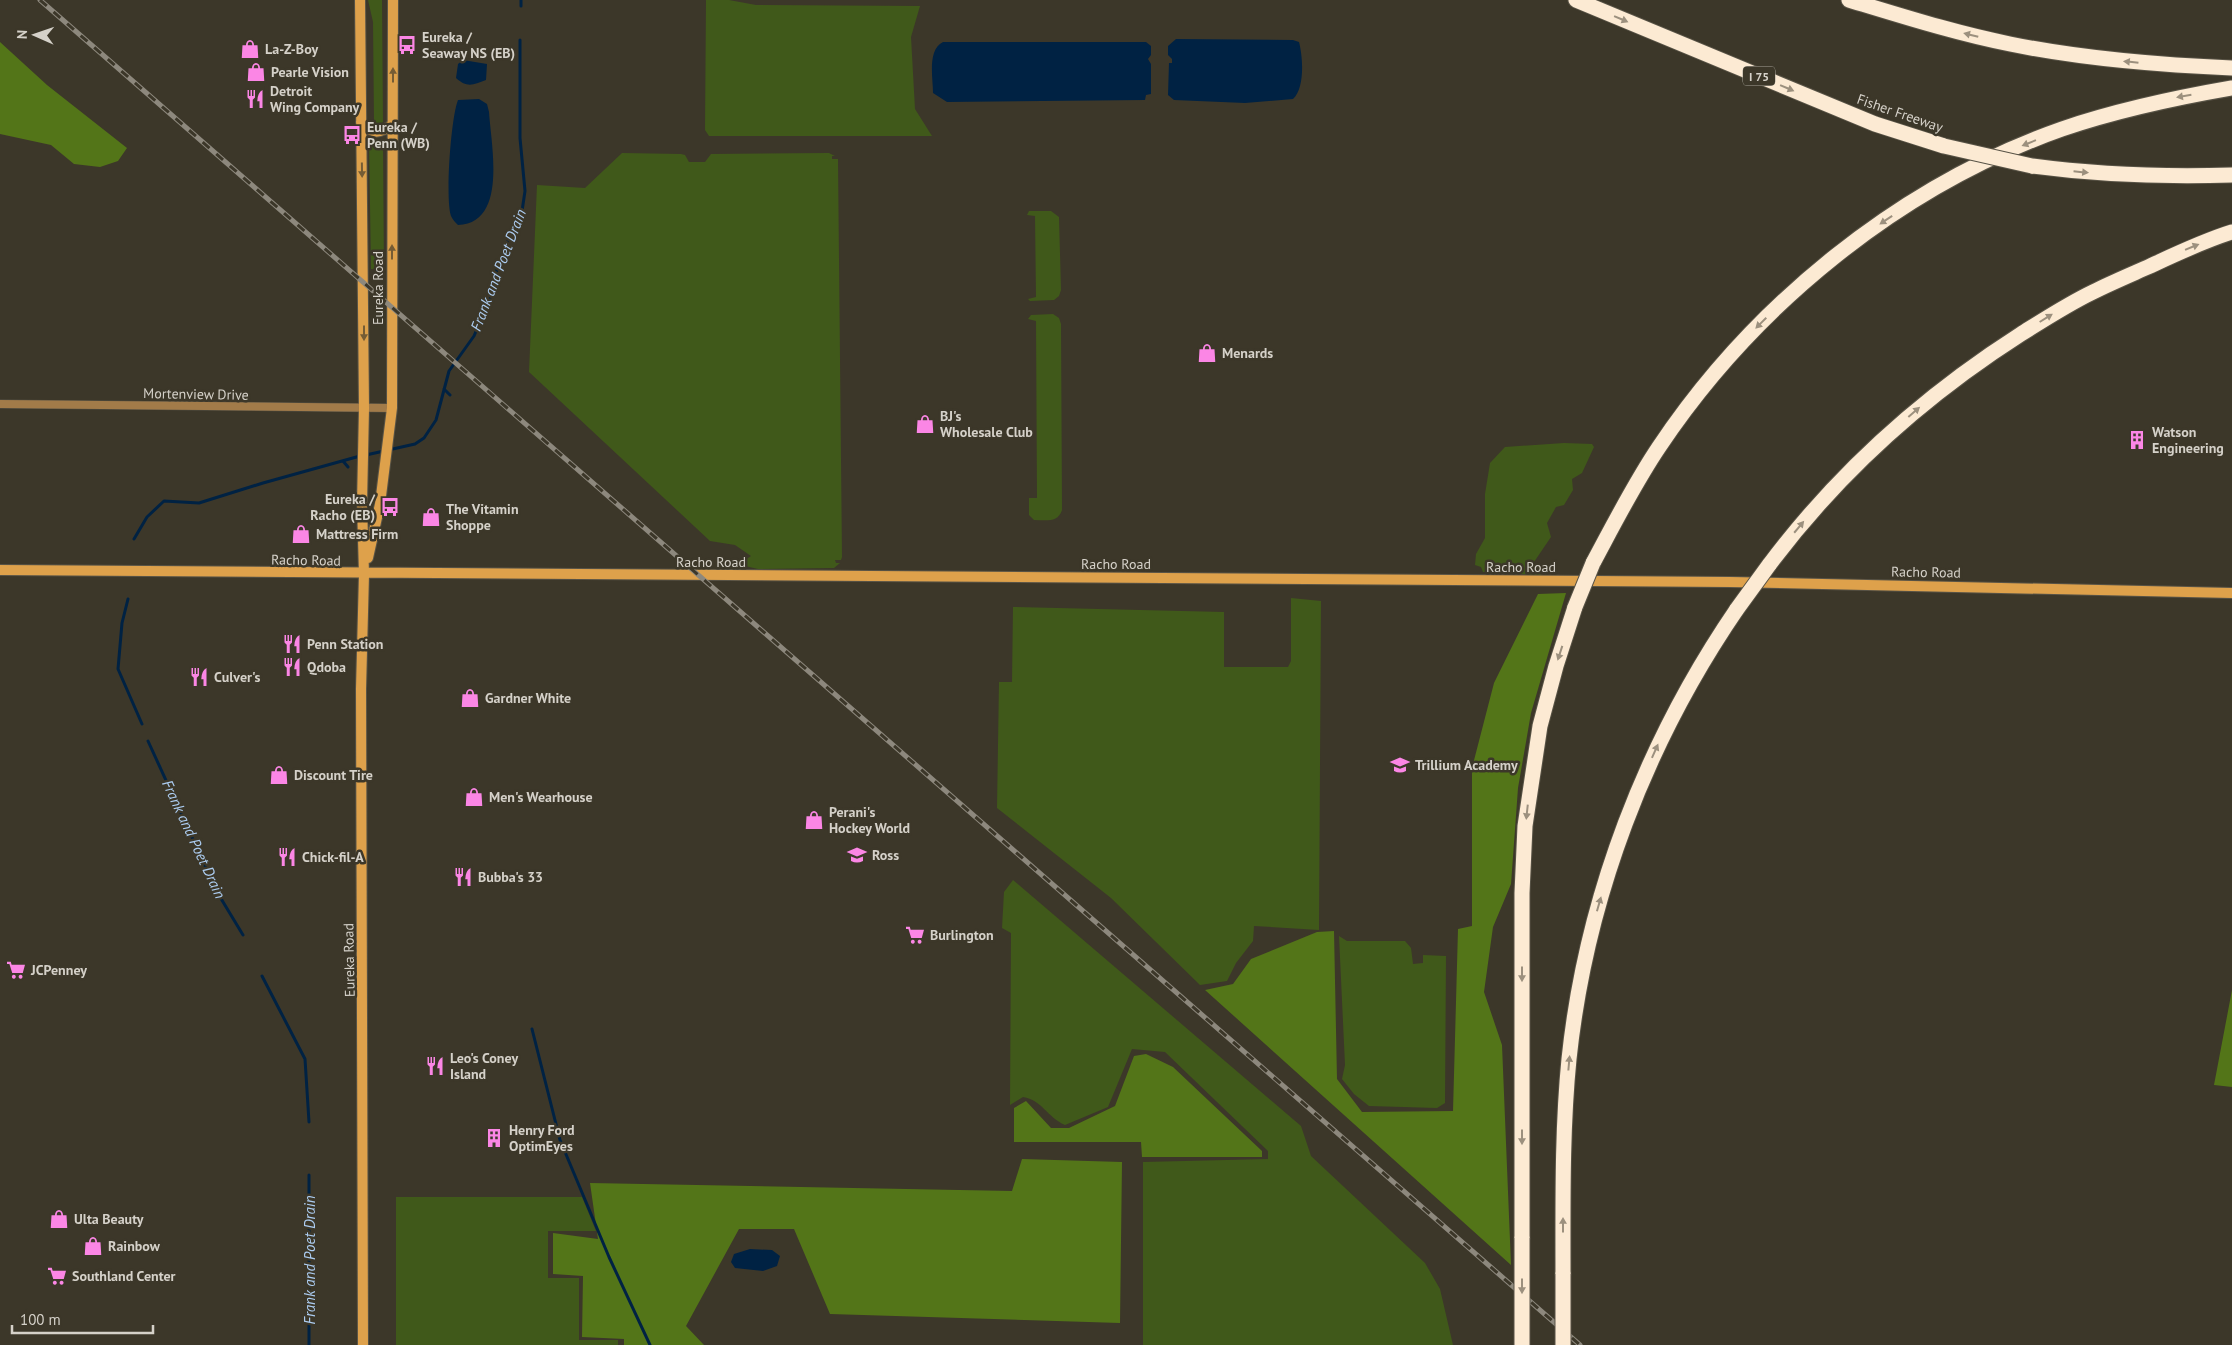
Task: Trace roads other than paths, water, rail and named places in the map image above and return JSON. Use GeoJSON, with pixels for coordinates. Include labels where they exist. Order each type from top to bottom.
{"type":"FeatureCollection","features":[{"type":"Feature","properties":{"kind":"highway","name":"Fisher Freeway"},"geometry":{"type":"LineString","coordinates":[[1576,0],[1875,124],[1944,146],[2032,166],[2108,174],[2152,176],[2232,175]]}},
{"type":"Feature","properties":{"kind":"highway"},"geometry":{"type":"LineString","coordinates":[[1848,0],[1976,36],[2057,52],[2159,65],[2232,68]]}},
{"type":"Feature","properties":{"kind":"highway"},"geometry":{"type":"LineString","coordinates":[[1522,1345],[1522,893],[1525,826],[1540,726],[1556,666],[1593,563],[1638,480],[1659,447],[1704,386],[1774,310],[1861,237],[1945,184],[2042,137],[2138,106],[2232,88]]}},
{"type":"Feature","properties":{"kind":"highway"},"geometry":{"type":"LineString","coordinates":[[1563,1345],[1564,1156],[1567,1082],[1575,1016],[1593,928],[1620,836],[1657,747],[1696,672],[1737,609],[1810,514],[1847,474],[1885,438],[1965,372],[2053,314],[2092,292],[2189,248],[2232,232]]}},
{"type":"Feature","properties":{"kind":"street","name":"Eureka Road"},"geometry":{"type":"LineString","coordinates":[[364,574],[380,504],[392,408],[393,0]]}},
{"type":"Feature","properties":{"kind":"street","name":"Eureka Road"},"geometry":{"type":"LineString","coordinates":[[359,1],[364,408],[362,474],[364,574],[361,689],[363,1345]]}},
{"type":"Feature","properties":{"kind":"street"},"geometry":{"type":"LineString","coordinates":[[361,122],[368,130],[375,133],[383,131],[393,124]]}},
{"type":"Feature","properties":{"kind":"street","name":"Mortenview Drive"},"geometry":{"type":"LineString","coordinates":[[0,404],[392,408]]}},
{"type":"Feature","properties":{"kind":"street","name":"Racho Road"},"geometry":{"type":"LineString","coordinates":[[0,570],[1720,582],[2232,593]]}},
{"type":"Feature","properties":{"kind":"water"},"geometry":{"type":"Polygon","coordinates":[[[1176,39],[1293,40],[1299,42],[1302,72],[1300,88],[1293,99],[1245,103],[1174,100],[1168,95],[1169,63],[1172,63],[1172,59],[1168,55],[1168,46],[1176,39]]]}},
{"type":"Feature","properties":{"kind":"water"},"geometry":{"type":"Polygon","coordinates":[[[943,42],[1146,42],[1151,46],[1151,55],[1148,59],[1151,64],[1151,94],[1146,95],[1145,100],[947,102],[933,93],[933,58],[938,46],[943,42]]]}},
{"type":"Feature","properties":{"kind":"water"},"geometry":{"type":"Polygon","coordinates":[[[463,60],[487,64],[486,80],[470,85],[456,78],[458,64],[463,60]]]}},
{"type":"Feature","properties":{"kind":"water"},"geometry":{"type":"Polygon","coordinates":[[[479,99],[487,104],[489,112],[493,180],[490,197],[484,211],[474,221],[458,225],[451,216],[449,207],[450,158],[455,109],[458,100],[479,99]]]}},
{"type":"Feature","properties":{"kind":"water"},"geometry":{"type":"Polygon","coordinates":[[[750,1249],[772,1250],[780,1256],[777,1266],[763,1271],[735,1268],[731,1262],[734,1254],[750,1249]]]}},
{"type":"Feature","properties":{"kind":"waterway","name":"Frank and Poet Drain"},"geometry":{"type":"LineString","coordinates":[[521,0],[521,6]]}},
{"type":"Feature","properties":{"kind":"waterway","name":"Frank and Poet Drain"},"geometry":{"type":"LineString","coordinates":[[366,455],[415,444],[424,438],[436,420],[449,371],[474,336],[492,294],[498,264],[512,232],[521,218],[525,191],[520,138],[520,40]]}},
{"type":"Feature","properties":{"kind":"waterway","name":"Frank and Poet Drain"},"geometry":{"type":"LineString","coordinates":[[444,389],[450,395]]}},
{"type":"Feature","properties":{"kind":"waterway","name":"Frank and Poet Drain"},"geometry":{"type":"LineString","coordinates":[[134,539],[147,517],[164,501],[199,503],[360,456]]}},
{"type":"Feature","properties":{"kind":"waterway","name":"Frank and Poet Drain"},"geometry":{"type":"LineString","coordinates":[[343,461],[348,467]]}},
{"type":"Feature","properties":{"kind":"waterway","name":"Frank and Poet Drain"},"geometry":{"type":"LineString","coordinates":[[128,599],[122,623],[118,669],[142,724]]}},
{"type":"Feature","properties":{"kind":"waterway","name":"Frank and Poet Drain"},"geometry":{"type":"LineString","coordinates":[[148,741],[217,892],[243,935]]}},
{"type":"Feature","properties":{"kind":"waterway","name":"Frank and Poet Drain"},"geometry":{"type":"LineString","coordinates":[[262,976],[305,1059],[309,1122]]}},
{"type":"Feature","properties":{"kind":"waterway"},"geometry":{"type":"LineString","coordinates":[[532,1029],[560,1140],[609,1257],[650,1345]]}},
{"type":"Feature","properties":{"kind":"waterway","name":"Frank and Poet Drain"},"geometry":{"type":"LineString","coordinates":[[309,1175],[309,1345]]}},
{"type":"Feature","properties":{"kind":"railway"},"geometry":{"type":"LineString","coordinates":[[40,0],[1580,1345]]}},
{"type":"Feature","properties":{"kind":"place","name":"Eureka / Seaway NS (EB)"},"geometry":{"type":"Point","coordinates":[407,45]}},
{"type":"Feature","properties":{"kind":"place","name":"La-Z-Boy"},"geometry":{"type":"Point","coordinates":[250,49]}},
{"type":"Feature","properties":{"kind":"place","name":"Pearle Vision"},"geometry":{"type":"Point","coordinates":[256,72]}},
{"type":"Feature","properties":{"kind":"place","name":"Detroit Wing Company"},"geometry":{"type":"Point","coordinates":[255,99]}},
{"type":"Feature","properties":{"kind":"place","name":"Eureka / Penn (WB)"},"geometry":{"type":"Point","coordinates":[352,135]}},
{"type":"Feature","properties":{"kind":"place","name":"Menards"},"geometry":{"type":"Point","coordinates":[1207,353]}},
{"type":"Feature","properties":{"kind":"place","name":"BJ's Wholesale Club"},"geometry":{"type":"Point","coordinates":[925,424]}},
{"type":"Feature","properties":{"kind":"place","name":"Watson Engineering"},"geometry":{"type":"Point","coordinates":[2137,440]}},
{"type":"Feature","properties":{"kind":"place","name":"Eureka / Racho (EB)"},"geometry":{"type":"Point","coordinates":[390,507]}},
{"type":"Feature","properties":{"kind":"place","name":"The Vitamin Shoppe"},"geometry":{"type":"Point","coordinates":[431,517]}},
{"type":"Feature","properties":{"kind":"place","name":"Mattress Firm"},"geometry":{"type":"Point","coordinates":[301,534]}},
{"type":"Feature","properties":{"kind":"place","name":"Penn Station"},"geometry":{"type":"Point","coordinates":[292,644]}},
{"type":"Feature","properties":{"kind":"place","name":"Qdoba"},"geometry":{"type":"Point","coordinates":[292,667]}},
{"type":"Feature","properties":{"kind":"place","name":"Culver's"},"geometry":{"type":"Point","coordinates":[199,677]}},
{"type":"Feature","properties":{"kind":"place","name":"Gardner White"},"geometry":{"type":"Point","coordinates":[470,698]}},
{"type":"Feature","properties":{"kind":"place","name":"Trillium Academy"},"geometry":{"type":"Point","coordinates":[1400,765]}},
{"type":"Feature","properties":{"kind":"place","name":"Discount Tire"},"geometry":{"type":"Point","coordinates":[279,775]}},
{"type":"Feature","properties":{"kind":"place","name":"Men's Wearhouse"},"geometry":{"type":"Point","coordinates":[474,797]}},
{"type":"Feature","properties":{"kind":"place","name":"Perani's Hockey World"},"geometry":{"type":"Point","coordinates":[814,820]}},
{"type":"Feature","properties":{"kind":"place","name":"Ross"},"geometry":{"type":"Point","coordinates":[857,855]}},
{"type":"Feature","properties":{"kind":"place","name":"Chick-fil-A"},"geometry":{"type":"Point","coordinates":[287,857]}},
{"type":"Feature","properties":{"kind":"place","name":"Bubba's 33"},"geometry":{"type":"Point","coordinates":[463,877]}},
{"type":"Feature","properties":{"kind":"place","name":"Burlington"},"geometry":{"type":"Point","coordinates":[915,935]}},
{"type":"Feature","properties":{"kind":"place","name":"JCPenney"},"geometry":{"type":"Point","coordinates":[16,970]}},
{"type":"Feature","properties":{"kind":"place","name":"Leo's Coney Island"},"geometry":{"type":"Point","coordinates":[435,1066]}},
{"type":"Feature","properties":{"kind":"place","name":"Henry Ford OptimEyes"},"geometry":{"type":"Point","coordinates":[494,1138]}},
{"type":"Feature","properties":{"kind":"place","name":"Ulta Beauty"},"geometry":{"type":"Point","coordinates":[59,1219]}},
{"type":"Feature","properties":{"kind":"place","name":"Rainbow"},"geometry":{"type":"Point","coordinates":[93,1246]}},
{"type":"Feature","properties":{"kind":"place","name":"Southland Center"},"geometry":{"type":"Point","coordinates":[57,1276]}}]}
